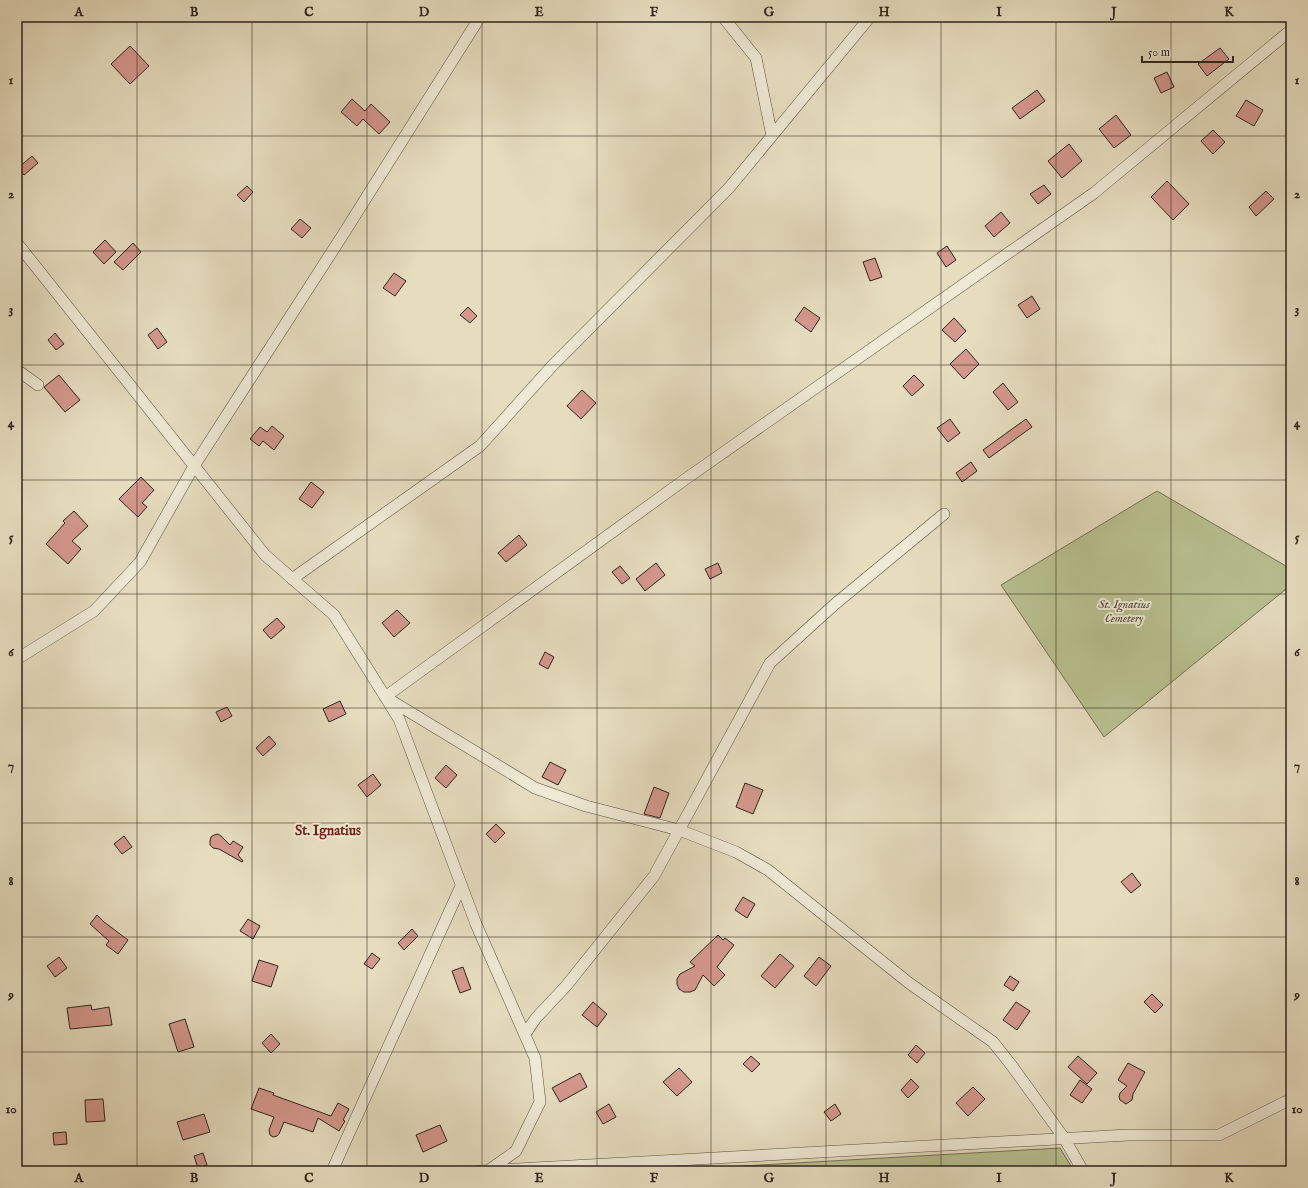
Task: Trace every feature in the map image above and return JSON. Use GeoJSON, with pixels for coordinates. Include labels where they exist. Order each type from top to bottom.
{"type":"FeatureCollection","features":[{"type":"Feature","properties":{"kind":"street"},"geometry":{"type":"LineString","coordinates":[[17,658],[94,612],[140,562],[194,466],[340,240],[480,17]]}},
{"type":"Feature","properties":{"kind":"street"},"geometry":{"type":"LineString","coordinates":[[723,17],[756,58],[772,136]]}},
{"type":"Feature","properties":{"kind":"street"},"geometry":{"type":"LineString","coordinates":[[292,579],[480,446],[552,366],[729,188],[870,17]]}},
{"type":"Feature","properties":{"kind":"street"},"geometry":{"type":"LineString","coordinates":[[385,697],[688,478],[1094,193],[1291,30]]}},
{"type":"Feature","properties":{"kind":"street"},"geometry":{"type":"LineString","coordinates":[[17,243],[265,555],[334,615],[399,719],[476,924],[535,1058],[540,1102],[516,1151],[489,1170]]}},
{"type":"Feature","properties":{"kind":"street"},"geometry":{"type":"LineString","coordinates":[[17,370],[38,385]]}},
{"type":"Feature","properties":{"kind":"street"},"geometry":{"type":"LineString","coordinates":[[524,1034],[536,1018],[566,986],[654,876],[770,663],[835,604],[944,514]]}},
{"type":"Feature","properties":{"kind":"street"},"geometry":{"type":"LineString","coordinates":[[385,697],[535,788],[586,806],[679,830],[736,852],[768,870],[909,983],[993,1042],[1064,1138],[1083,1171]]}},
{"type":"Feature","properties":{"kind":"street"},"geometry":{"type":"LineString","coordinates":[[332,1171],[461,886]]}},
{"type":"Feature","properties":{"kind":"street"},"geometry":{"type":"LineString","coordinates":[[480,1171],[588,1168],[1128,1134],[1219,1135],[1291,1100]]}},
{"type":"Feature","properties":{"kind":"green space","name":"St. Ignatius Cemetery"},"geometry":{"type":"Polygon","coordinates":[[[1157,491],[1291,569],[1291,585],[1104,737],[1001,585],[1157,491]]]}},
{"type":"Feature","properties":{"kind":"green space"},"geometry":{"type":"Polygon","coordinates":[[[1060,1148],[1074,1171],[654,1171],[1060,1148]]]}},
{"type":"Feature","properties":{"kind":"building"},"geometry":{"type":"Polygon","coordinates":[[[130,46],[149,66],[130,84],[111,64],[130,46]]]}},
{"type":"Feature","properties":{"kind":"building"},"geometry":{"type":"Polygon","coordinates":[[[1220,48],[1229,59],[1207,76],[1198,64],[1220,48]]]}},
{"type":"Feature","properties":{"kind":"building"},"geometry":{"type":"Polygon","coordinates":[[[1167,72],[1174,87],[1161,93],[1154,78],[1167,72]]]}},
{"type":"Feature","properties":{"kind":"building"},"geometry":{"type":"Polygon","coordinates":[[[1037,90],[1045,101],[1020,119],[1012,108],[1037,90]]]}},
{"type":"Feature","properties":{"kind":"building"},"geometry":{"type":"Polygon","coordinates":[[[352,99],[365,111],[371,104],[390,122],[379,134],[363,119],[357,126],[341,112],[352,99]]]}},
{"type":"Feature","properties":{"kind":"building"},"geometry":{"type":"Polygon","coordinates":[[[1246,100],[1263,110],[1254,126],[1236,116],[1246,100]]]}},
{"type":"Feature","properties":{"kind":"building"},"geometry":{"type":"Polygon","coordinates":[[[1116,115],[1131,135],[1114,148],[1099,129],[1116,115]]]}},
{"type":"Feature","properties":{"kind":"building"},"geometry":{"type":"Polygon","coordinates":[[[1213,130],[1225,142],[1213,154],[1201,141],[1213,130]]]}},
{"type":"Feature","properties":{"kind":"building"},"geometry":{"type":"Polygon","coordinates":[[[1069,144],[1082,161],[1062,178],[1048,161],[1069,144]]]}},
{"type":"Feature","properties":{"kind":"building"},"geometry":{"type":"Polygon","coordinates":[[[32,156],[38,163],[24,175],[18,168],[32,156]]]}},
{"type":"Feature","properties":{"kind":"building"},"geometry":{"type":"Polygon","coordinates":[[[1167,181],[1189,204],[1173,220],[1151,197],[1167,181]]]}},
{"type":"Feature","properties":{"kind":"building"},"geometry":{"type":"Polygon","coordinates":[[[1044,185],[1051,194],[1038,204],[1030,194],[1044,185]]]}},
{"type":"Feature","properties":{"kind":"building"},"geometry":{"type":"Polygon","coordinates":[[[247,186],[253,192],[244,202],[237,195],[247,186]]]}},
{"type":"Feature","properties":{"kind":"building"},"geometry":{"type":"Polygon","coordinates":[[[1266,191],[1274,199],[1256,216],[1249,207],[1266,191]]]}},
{"type":"Feature","properties":{"kind":"building"},"geometry":{"type":"Polygon","coordinates":[[[1001,212],[1010,223],[994,237],[985,226],[1001,212]]]}},
{"type":"Feature","properties":{"kind":"building"},"geometry":{"type":"Polygon","coordinates":[[[300,219],[311,228],[302,238],[291,229],[300,219]]]}},
{"type":"Feature","properties":{"kind":"building"},"geometry":{"type":"Polygon","coordinates":[[[105,240],[116,252],[104,264],[93,252],[105,240]]]}},
{"type":"Feature","properties":{"kind":"building"},"geometry":{"type":"Polygon","coordinates":[[[133,243],[141,252],[123,270],[114,262],[133,243]]]}},
{"type":"Feature","properties":{"kind":"building"},"geometry":{"type":"Polygon","coordinates":[[[947,246],[956,260],[946,267],[937,253],[947,246]]]}},
{"type":"Feature","properties":{"kind":"building"},"geometry":{"type":"Polygon","coordinates":[[[875,258],[882,277],[870,281],[863,262],[875,258]]]}},
{"type":"Feature","properties":{"kind":"building"},"geometry":{"type":"Polygon","coordinates":[[[394,273],[406,281],[395,296],[383,288],[394,273]]]}},
{"type":"Feature","properties":{"kind":"building"},"geometry":{"type":"Polygon","coordinates":[[[1032,296],[1040,309],[1027,318],[1018,305],[1032,296]]]}},
{"type":"Feature","properties":{"kind":"building"},"geometry":{"type":"Polygon","coordinates":[[[468,307],[477,316],[470,323],[460,315],[468,307]]]}},
{"type":"Feature","properties":{"kind":"building"},"geometry":{"type":"Polygon","coordinates":[[[804,307],[820,318],[811,332],[795,320],[804,307]]]}},
{"type":"Feature","properties":{"kind":"building"},"geometry":{"type":"Polygon","coordinates":[[[954,318],[966,331],[955,342],[942,330],[954,318]]]}},
{"type":"Feature","properties":{"kind":"building"},"geometry":{"type":"Polygon","coordinates":[[[157,328],[167,342],[158,349],[148,335],[157,328]]]}},
{"type":"Feature","properties":{"kind":"building"},"geometry":{"type":"Polygon","coordinates":[[[55,333],[64,344],[56,350],[48,340],[55,333]]]}},
{"type":"Feature","properties":{"kind":"building"},"geometry":{"type":"Polygon","coordinates":[[[966,349],[979,364],[964,379],[950,364],[966,349]]]}},
{"type":"Feature","properties":{"kind":"building"},"geometry":{"type":"Polygon","coordinates":[[[59,375],[80,400],[65,412],[44,387],[59,375]]]}},
{"type":"Feature","properties":{"kind":"building"},"geometry":{"type":"Polygon","coordinates":[[[914,375],[924,385],[912,396],[903,386],[914,375]]]}},
{"type":"Feature","properties":{"kind":"building"},"geometry":{"type":"Polygon","coordinates":[[[1003,383],[1018,402],[1008,410],[993,392],[1003,383]]]}},
{"type":"Feature","properties":{"kind":"building"},"geometry":{"type":"Polygon","coordinates":[[[582,390],[596,403],[581,419],[567,406],[582,390]]]}},
{"type":"Feature","properties":{"kind":"building"},"geometry":{"type":"Polygon","coordinates":[[[950,419],[960,433],[948,442],[937,428],[950,419]]]}},
{"type":"Feature","properties":{"kind":"building"},"geometry":{"type":"Polygon","coordinates":[[[1026,419],[1032,427],[989,458],[983,450],[1026,419]]]}},
{"type":"Feature","properties":{"kind":"building"},"geometry":{"type":"Polygon","coordinates":[[[272,426],[284,436],[274,450],[263,441],[259,446],[250,439],[260,427],[267,432],[272,426]]]}},
{"type":"Feature","properties":{"kind":"building"},"geometry":{"type":"Polygon","coordinates":[[[971,462],[977,471],[962,482],[956,473],[971,462]]]}},
{"type":"Feature","properties":{"kind":"building"},"geometry":{"type":"Polygon","coordinates":[[[141,477],[154,490],[142,503],[147,507],[138,517],[119,499],[141,477]]]}},
{"type":"Feature","properties":{"kind":"building"},"geometry":{"type":"Polygon","coordinates":[[[311,482],[324,492],[312,508],[299,499],[311,482]]]}},
{"type":"Feature","properties":{"kind":"building"},"geometry":{"type":"Polygon","coordinates":[[[74,511],[88,526],[72,541],[81,549],[68,564],[46,544],[65,523],[63,521],[74,511]]]}},
{"type":"Feature","properties":{"kind":"building"},"geometry":{"type":"Polygon","coordinates":[[[519,535],[527,545],[506,562],[498,553],[519,535]]]}},
{"type":"Feature","properties":{"kind":"building"},"geometry":{"type":"Polygon","coordinates":[[[656,563],[665,575],[645,591],[636,579],[656,563]]]}},
{"type":"Feature","properties":{"kind":"building"},"geometry":{"type":"Polygon","coordinates":[[[718,563],[722,573],[710,579],[705,569],[718,563]]]}},
{"type":"Feature","properties":{"kind":"building"},"geometry":{"type":"Polygon","coordinates":[[[620,566],[630,578],[622,584],[612,572],[620,566]]]}},
{"type":"Feature","properties":{"kind":"building"},"geometry":{"type":"Polygon","coordinates":[[[397,610],[410,623],[394,637],[382,623],[397,610]]]}},
{"type":"Feature","properties":{"kind":"building"},"geometry":{"type":"Polygon","coordinates":[[[277,618],[285,627],[271,639],[263,630],[277,618]]]}},
{"type":"Feature","properties":{"kind":"building"},"geometry":{"type":"Polygon","coordinates":[[[545,652],[554,657],[548,669],[539,664],[545,652]]]}},
{"type":"Feature","properties":{"kind":"building"},"geometry":{"type":"Polygon","coordinates":[[[340,701],[346,714],[329,722],[323,709],[340,701]]]}},
{"type":"Feature","properties":{"kind":"building"},"geometry":{"type":"Polygon","coordinates":[[[227,707],[232,716],[221,722],[216,712],[227,707]]]}},
{"type":"Feature","properties":{"kind":"building"},"geometry":{"type":"Polygon","coordinates":[[[269,736],[276,744],[263,756],[256,748],[269,736]]]}},
{"type":"Feature","properties":{"kind":"building"},"geometry":{"type":"Polygon","coordinates":[[[550,762],[566,770],[558,785],[542,777],[550,762]]]}},
{"type":"Feature","properties":{"kind":"building"},"geometry":{"type":"Polygon","coordinates":[[[446,765],[457,775],[446,788],[435,778],[446,765]]]}},
{"type":"Feature","properties":{"kind":"building"},"geometry":{"type":"Polygon","coordinates":[[[373,774],[381,785],[367,797],[358,785],[373,774]]]}},
{"type":"Feature","properties":{"kind":"building"},"geometry":{"type":"Polygon","coordinates":[[[745,783],[763,790],[753,814],[736,807],[745,783]]]}},
{"type":"Feature","properties":{"kind":"building"},"geometry":{"type":"Polygon","coordinates":[[[654,787],[669,793],[660,818],[644,814],[654,787]]]}},
{"type":"Feature","properties":{"kind":"building"},"geometry":{"type":"Polygon","coordinates":[[[496,824],[505,833],[495,843],[486,834],[496,824]]]}},
{"type":"Feature","properties":{"kind":"building"},"geometry":{"type":"Polygon","coordinates":[[[218,834],[230,845],[233,841],[243,847],[238,855],[243,861],[242,862],[219,849],[213,848],[210,845],[211,837],[218,834]]]}},
{"type":"Feature","properties":{"kind":"building"},"geometry":{"type":"Polygon","coordinates":[[[124,836],[132,847],[122,854],[114,844],[124,836]]]}},
{"type":"Feature","properties":{"kind":"building"},"geometry":{"type":"Polygon","coordinates":[[[1132,873],[1141,885],[1131,893],[1121,882],[1132,873]]]}},
{"type":"Feature","properties":{"kind":"building"},"geometry":{"type":"Polygon","coordinates":[[[743,897],[755,904],[747,918],[735,910],[743,897]]]}},
{"type":"Feature","properties":{"kind":"building"},"geometry":{"type":"Polygon","coordinates":[[[97,915],[128,940],[118,954],[106,945],[109,941],[90,924],[97,915]]]}},
{"type":"Feature","properties":{"kind":"building"},"geometry":{"type":"Polygon","coordinates":[[[248,919],[260,926],[253,939],[240,931],[248,919]]]}},
{"type":"Feature","properties":{"kind":"building"},"geometry":{"type":"Polygon","coordinates":[[[412,929],[418,936],[404,950],[398,943],[412,929]]]}},
{"type":"Feature","properties":{"kind":"building"},"geometry":{"type":"Polygon","coordinates":[[[718,935],[723,940],[725,938],[734,945],[717,967],[725,975],[714,986],[703,975],[695,990],[684,992],[679,989],[677,979],[680,974],[695,966],[690,962],[718,935]]]}},
{"type":"Feature","properties":{"kind":"building"},"geometry":{"type":"Polygon","coordinates":[[[372,953],[380,959],[372,969],[364,964],[372,953]]]}},
{"type":"Feature","properties":{"kind":"building"},"geometry":{"type":"Polygon","coordinates":[[[780,954],[794,966],[775,988],[761,976],[780,954]]]}},
{"type":"Feature","properties":{"kind":"building"},"geometry":{"type":"Polygon","coordinates":[[[59,957],[67,968],[55,977],[47,966],[59,957]]]}},
{"type":"Feature","properties":{"kind":"building"},"geometry":{"type":"Polygon","coordinates":[[[819,957],[831,966],[816,986],[804,976],[819,957]]]}},
{"type":"Feature","properties":{"kind":"building"},"geometry":{"type":"Polygon","coordinates":[[[259,960],[278,966],[271,987],[252,981],[259,960]]]}},
{"type":"Feature","properties":{"kind":"building"},"geometry":{"type":"Polygon","coordinates":[[[463,967],[471,989],[460,993],[452,971],[463,967]]]}},
{"type":"Feature","properties":{"kind":"building"},"geometry":{"type":"Polygon","coordinates":[[[1010,976],[1019,982],[1013,991],[1004,985],[1010,976]]]}},
{"type":"Feature","properties":{"kind":"building"},"geometry":{"type":"Polygon","coordinates":[[[1152,994],[1163,1005],[1155,1013],[1144,1002],[1152,994]]]}},
{"type":"Feature","properties":{"kind":"building"},"geometry":{"type":"Polygon","coordinates":[[[593,1002],[607,1014],[597,1027],[582,1015],[593,1002]]]}},
{"type":"Feature","properties":{"kind":"building"},"geometry":{"type":"Polygon","coordinates":[[[1016,1002],[1030,1011],[1017,1030],[1003,1020],[1016,1002]]]}},
{"type":"Feature","properties":{"kind":"building"},"geometry":{"type":"Polygon","coordinates":[[[91,1005],[92,1010],[109,1007],[112,1025],[70,1029],[67,1008],[91,1005]]]}},
{"type":"Feature","properties":{"kind":"building"},"geometry":{"type":"Polygon","coordinates":[[[185,1019],[194,1047],[178,1052],[169,1024],[185,1019]]]}},
{"type":"Feature","properties":{"kind":"building"},"geometry":{"type":"Polygon","coordinates":[[[271,1034],[280,1044],[271,1053],[262,1043],[271,1034]]]}},
{"type":"Feature","properties":{"kind":"building"},"geometry":{"type":"Polygon","coordinates":[[[916,1045],[925,1053],[917,1063],[908,1055],[916,1045]]]}},
{"type":"Feature","properties":{"kind":"building"},"geometry":{"type":"Polygon","coordinates":[[[751,1056],[760,1064],[752,1072],[743,1064],[751,1056]]]}},
{"type":"Feature","properties":{"kind":"building"},"geometry":{"type":"Polygon","coordinates":[[[1078,1056],[1097,1073],[1087,1084],[1068,1067],[1078,1056]]]}},
{"type":"Feature","properties":{"kind":"building"},"geometry":{"type":"Polygon","coordinates":[[[1128,1063],[1145,1072],[1133,1094],[1132,1100],[1126,1104],[1120,1100],[1119,1097],[1120,1093],[1127,1086],[1118,1080],[1128,1063]]]}},
{"type":"Feature","properties":{"kind":"building"},"geometry":{"type":"Polygon","coordinates":[[[679,1068],[692,1082],[677,1096],[663,1082],[679,1068]]]}},
{"type":"Feature","properties":{"kind":"building"},"geometry":{"type":"Polygon","coordinates":[[[580,1073],[587,1087],[560,1102],[552,1088],[580,1073]]]}},
{"type":"Feature","properties":{"kind":"building"},"geometry":{"type":"Polygon","coordinates":[[[911,1079],[919,1087],[908,1098],[901,1090],[911,1079]]]}},
{"type":"Feature","properties":{"kind":"building"},"geometry":{"type":"Polygon","coordinates":[[[1080,1080],[1092,1089],[1082,1103],[1070,1095],[1080,1080]]]}},
{"type":"Feature","properties":{"kind":"building"},"geometry":{"type":"Polygon","coordinates":[[[973,1087],[985,1099],[968,1116],[956,1103],[973,1087]]]}},
{"type":"Feature","properties":{"kind":"building"},"geometry":{"type":"Polygon","coordinates":[[[259,1088],[274,1093],[273,1095],[331,1116],[338,1103],[349,1109],[343,1120],[345,1121],[339,1131],[318,1118],[313,1132],[284,1122],[279,1134],[273,1137],[270,1135],[269,1130],[274,1117],[251,1109],[259,1088]]]}},
{"type":"Feature","properties":{"kind":"building"},"geometry":{"type":"Polygon","coordinates":[[[103,1099],[105,1121],[86,1122],[85,1100],[103,1099]]]}},
{"type":"Feature","properties":{"kind":"building"},"geometry":{"type":"Polygon","coordinates":[[[609,1104],[616,1117],[603,1124],[596,1112],[609,1104]]]}},
{"type":"Feature","properties":{"kind":"building"},"geometry":{"type":"Polygon","coordinates":[[[835,1104],[841,1114],[831,1121],[824,1112],[835,1104]]]}},
{"type":"Feature","properties":{"kind":"building"},"geometry":{"type":"Polygon","coordinates":[[[204,1114],[210,1132],[183,1140],[177,1122],[204,1114]]]}},
{"type":"Feature","properties":{"kind":"building"},"geometry":{"type":"Polygon","coordinates":[[[440,1125],[447,1141],[423,1152],[416,1135],[440,1125]]]}},
{"type":"Feature","properties":{"kind":"building"},"geometry":{"type":"Polygon","coordinates":[[[66,1132],[67,1144],[54,1145],[53,1133],[66,1132]]]}},
{"type":"Feature","properties":{"kind":"building"},"geometry":{"type":"Polygon","coordinates":[[[203,1153],[207,1165],[198,1168],[194,1156],[203,1153]]]}},
{"type":"Feature","properties":{"kind":"district","name":"St. Ignatius"},"geometry":{"type":"Point","coordinates":[328,830]}}]}
